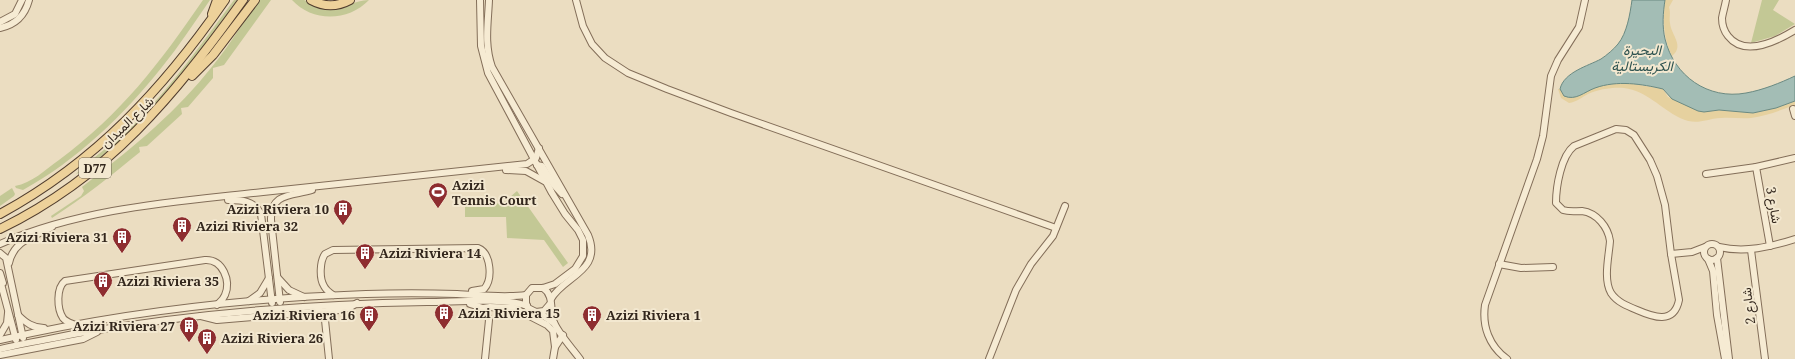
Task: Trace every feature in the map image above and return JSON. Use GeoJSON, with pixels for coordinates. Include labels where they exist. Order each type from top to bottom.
{"type":"FeatureCollection","features":[{"type":"Feature","properties":{"kind":"main road"},"geometry":{"type":"LineString","coordinates":[[210,21],[217,0]]}},
{"type":"Feature","properties":{"kind":"main road","name":"شارع الميدان"},"geometry":{"type":"LineString","coordinates":[[0,214],[63,174],[116,131],[163,82],[225,0]]}},
{"type":"Feature","properties":{"kind":"main road","name":"شارع الميدان"},"geometry":{"type":"LineString","coordinates":[[0,229],[48,202],[102,163],[139,129],[176,89],[206,51],[242,0]]}},
{"type":"Feature","properties":{"kind":"main road"},"geometry":{"type":"LineString","coordinates":[[176,89],[192,76],[213,55],[254,0]]}},
{"type":"Feature","properties":{"kind":"main road"},"geometry":{"type":"LineString","coordinates":[[311,0],[320,4],[330,5],[339,4],[350,0]]}},
{"type":"Feature","properties":{"kind":"street"},"geometry":{"type":"LineString","coordinates":[[22,0],[22,10]]}},
{"type":"Feature","properties":{"kind":"street"},"geometry":{"type":"LineString","coordinates":[[0,28],[13,23],[29,0]]}},
{"type":"Feature","properties":{"kind":"street"},"geometry":{"type":"LineString","coordinates":[[480,0],[482,13],[480,39],[485,66],[546,183],[560,207],[580,233],[584,248],[582,260],[575,269],[558,282],[543,288],[532,288],[526,295],[525,300],[527,306],[533,312],[539,313],[554,323],[580,359]]}},
{"type":"Feature","properties":{"kind":"street"},"geometry":{"type":"LineString","coordinates":[[489,0],[486,36],[490,61],[498,78],[588,235],[592,252],[584,269],[560,288],[546,310],[539,313]]}},
{"type":"Feature","properties":{"kind":"street"},"geometry":{"type":"LineString","coordinates":[[576,0],[583,26],[592,44],[605,58],[628,72],[667,89],[731,113],[1056,228]]}},
{"type":"Feature","properties":{"kind":"street"},"geometry":{"type":"LineString","coordinates":[[1507,359],[1496,349],[1490,340],[1484,320],[1485,305],[1537,159],[1543,136],[1551,76],[1558,60],[1579,27],[1585,0]]}},
{"type":"Feature","properties":{"kind":"street"},"geometry":{"type":"LineString","coordinates":[[1726,0],[1722,18],[1724,27],[1730,38],[1740,45],[1750,47],[1763,45],[1795,30]]}},
{"type":"Feature","properties":{"kind":"street"},"geometry":{"type":"LineString","coordinates":[[0,22],[22,10]]}},
{"type":"Feature","properties":{"kind":"street"},"geometry":{"type":"LineString","coordinates":[[1793,109],[1795,116]]}},
{"type":"Feature","properties":{"kind":"street"},"geometry":{"type":"LineString","coordinates":[[1616,129],[1626,130],[1634,135],[1650,160],[1659,182],[1665,205],[1671,254],[1679,300],[1676,308],[1671,314],[1663,317],[1652,316],[1625,305],[1614,297],[1608,283],[1610,241],[1609,235],[1604,226],[1599,220],[1588,213],[1563,210],[1556,203],[1556,193],[1564,162],[1569,150],[1574,146],[1616,129]]}},
{"type":"Feature","properties":{"kind":"street"},"geometry":{"type":"LineString","coordinates":[[535,162],[539,148]]}},
{"type":"Feature","properties":{"kind":"street"},"geometry":{"type":"LineString","coordinates":[[1706,174],[1756,167],[1795,158]]}},
{"type":"Feature","properties":{"kind":"street"},"geometry":{"type":"LineString","coordinates":[[0,244],[28,232],[60,222],[143,207],[214,197],[493,168],[535,162],[542,166],[554,185],[565,196]]}},
{"type":"Feature","properties":{"kind":"street","name":"شارع 3"},"geometry":{"type":"LineString","coordinates":[[1756,167],[1770,246]]}},
{"type":"Feature","properties":{"kind":"street"},"geometry":{"type":"LineString","coordinates":[[493,168],[526,171],[546,183]]}},
{"type":"Feature","properties":{"kind":"street"},"geometry":{"type":"LineString","coordinates":[[281,307],[271,217],[274,207],[284,196],[309,191],[321,186]]}},
{"type":"Feature","properties":{"kind":"street"},"geometry":{"type":"LineString","coordinates":[[214,197],[245,200],[251,203],[259,211],[262,221],[273,308]]}},
{"type":"Feature","properties":{"kind":"street"},"geometry":{"type":"LineString","coordinates":[[989,359],[1016,290],[1034,260],[1051,239],[1065,206]]}},
{"type":"Feature","properties":{"kind":"street"},"geometry":{"type":"LineString","coordinates":[[8,266],[11,254],[19,244],[60,222]]}},
{"type":"Feature","properties":{"kind":"street"},"geometry":{"type":"LineString","coordinates":[[1671,254],[1692,252],[1712,243],[1719,248],[1751,250],[1795,240]]}},
{"type":"Feature","properties":{"kind":"street"},"geometry":{"type":"LineString","coordinates":[[1705,247],[1706,258],[1714,274],[1717,315],[1725,359]]}},
{"type":"Feature","properties":{"kind":"street"},"geometry":{"type":"LineString","coordinates":[[334,295],[324,288],[322,280],[322,258],[331,250],[475,248],[483,250],[488,260],[488,282],[485,288],[480,291],[460,291],[448,293]]}},
{"type":"Feature","properties":{"kind":"street"},"geometry":{"type":"LineString","coordinates":[[1719,248],[1717,271],[1729,359]]}},
{"type":"Feature","properties":{"kind":"street"},"geometry":{"type":"LineString","coordinates":[[1692,252],[1706,258],[1718,256],[1733,250]]}},
{"type":"Feature","properties":{"kind":"street","name":"شارع 2"},"geometry":{"type":"LineString","coordinates":[[1751,250],[1765,359]]}},
{"type":"Feature","properties":{"kind":"street"},"geometry":{"type":"LineString","coordinates":[[0,253],[6,256],[18,314],[19,336],[17,345]]}},
{"type":"Feature","properties":{"kind":"street"},"geometry":{"type":"LineString","coordinates":[[76,325],[66,320],[61,314],[58,292],[61,284],[65,281],[205,260],[211,260],[219,264],[224,273],[226,292],[222,300],[217,305]]}},
{"type":"Feature","properties":{"kind":"street"},"geometry":{"type":"LineString","coordinates":[[1500,264],[1522,268],[1553,267]]}},
{"type":"Feature","properties":{"kind":"street"},"geometry":{"type":"LineString","coordinates":[[0,273],[3,289]]}},
{"type":"Feature","properties":{"kind":"street"},"geometry":{"type":"LineString","coordinates":[[277,276],[289,290],[305,297]]}},
{"type":"Feature","properties":{"kind":"street"},"geometry":{"type":"LineString","coordinates":[[246,302],[260,293],[269,277]]}},
{"type":"Feature","properties":{"kind":"street"},"geometry":{"type":"LineString","coordinates":[[0,280],[19,336],[24,344]]}},
{"type":"Feature","properties":{"kind":"street"},"geometry":{"type":"LineString","coordinates":[[543,288],[548,291],[554,323]]}},
{"type":"Feature","properties":{"kind":"street"},"geometry":{"type":"LineString","coordinates":[[0,340],[76,325],[217,305],[280,299],[334,295],[448,293],[511,296],[526,295]]}},
{"type":"Feature","properties":{"kind":"street"},"geometry":{"type":"LineString","coordinates":[[0,335],[7,323],[7,302]]}},
{"type":"Feature","properties":{"kind":"street"},"geometry":{"type":"LineString","coordinates":[[0,349],[99,330],[200,315],[281,307],[357,303],[450,302],[510,302],[527,306]]}},
{"type":"Feature","properties":{"kind":"street"},"geometry":{"type":"LineString","coordinates":[[450,302],[476,305],[482,308],[486,313],[489,320],[485,359]]}},
{"type":"Feature","properties":{"kind":"street"},"geometry":{"type":"LineString","coordinates":[[200,315],[217,320],[346,309],[357,303]]}},
{"type":"Feature","properties":{"kind":"street"},"geometry":{"type":"LineString","coordinates":[[482,308],[514,308],[547,325],[553,331],[555,347],[553,359]]}},
{"type":"Feature","properties":{"kind":"street"},"geometry":{"type":"LineString","coordinates":[[328,311],[325,320],[329,359]]}},
{"type":"Feature","properties":{"kind":"street"},"geometry":{"type":"LineString","coordinates":[[1717,315],[1720,312],[1724,314]]}},
{"type":"Feature","properties":{"kind":"street"},"geometry":{"type":"LineString","coordinates":[[18,314],[25,322],[34,327],[58,328]]}},
{"type":"Feature","properties":{"kind":"street"},"geometry":{"type":"LineString","coordinates":[[0,355],[83,339],[99,330]]}},
{"type":"Feature","properties":{"kind":"street"},"geometry":{"type":"LineString","coordinates":[[555,347],[563,335]]}},
{"type":"Feature","properties":{"kind":"green space"},"geometry":{"type":"Polygon","coordinates":[[[203,0],[210,0],[148,85],[116,119],[81,151],[62,165],[23,190],[16,188],[15,186],[33,179],[59,160],[121,106],[155,66],[203,0]]]}},
{"type":"Feature","properties":{"kind":"green space"},"geometry":{"type":"Polygon","coordinates":[[[234,0],[237,0],[208,40],[161,98],[127,134],[108,151],[89,167],[76,174],[127,131],[148,110],[186,64],[234,0]]]}},
{"type":"Feature","properties":{"kind":"green space"},"geometry":{"type":"Polygon","coordinates":[[[259,0],[271,0],[224,65],[213,68],[213,78],[188,107],[181,108],[182,114],[147,146],[139,147],[140,152],[119,169],[52,218],[51,216],[81,196],[84,191],[82,187],[132,147],[178,105],[227,47],[259,0]]]}},
{"type":"Feature","properties":{"kind":"green space"},"geometry":{"type":"Polygon","coordinates":[[[292,0],[304,0],[326,9],[336,9],[363,0],[369,0],[351,12],[330,16],[310,12],[300,7],[292,0]]]}},
{"type":"Feature","properties":{"kind":"green space"},"geometry":{"type":"Polygon","coordinates":[[[1762,0],[1779,0],[1773,10],[1795,24],[1775,36],[1751,43],[1762,0]]]}},
{"type":"Feature","properties":{"kind":"green space"},"geometry":{"type":"Polygon","coordinates":[[[12,188],[15,194],[14,196],[0,206],[0,196],[12,188]]]}},
{"type":"Feature","properties":{"kind":"green space"},"geometry":{"type":"Polygon","coordinates":[[[517,191],[568,263],[563,267],[544,240],[507,238],[506,217],[465,217],[465,206],[503,203],[517,191]]]}},
{"type":"Feature","properties":{"kind":"sand"},"geometry":{"type":"Polygon","coordinates":[[[1665,0],[1673,0],[1669,7],[1670,21],[1677,48],[1676,52],[1672,56],[1664,29],[1665,0]]]}},
{"type":"Feature","properties":{"kind":"sand"},"geometry":{"type":"Polygon","coordinates":[[[1628,83],[1663,89],[1668,97],[1709,111],[1719,110],[1753,113],[1776,108],[1795,101],[1795,105],[1751,118],[1725,118],[1691,122],[1673,114],[1647,96],[1624,88],[1611,88],[1592,92],[1577,101],[1569,103],[1561,98],[1558,89],[1560,89],[1564,96],[1572,97],[1600,86],[1628,83]]]}},
{"type":"Feature","properties":{"kind":"water","name":"البحيرة الكريستالية"},"geometry":{"type":"Polygon","coordinates":[[[1632,0],[1665,0],[1663,29],[1670,52],[1676,64],[1685,74],[1706,89],[1719,93],[1746,93],[1777,84],[1795,76],[1795,101],[1776,108],[1753,113],[1719,110],[1704,112],[1698,111],[1672,99],[1663,89],[1621,83],[1595,88],[1576,97],[1564,96],[1560,89],[1566,78],[1577,70],[1601,59],[1621,40],[1626,29],[1632,0]]]}},
{"type":"Feature","properties":{"kind":"place","name":"Azizi Tennis Court"},"geometry":{"type":"Point","coordinates":[438,209]}},
{"type":"Feature","properties":{"kind":"place","name":"Azizi Riviera 10"},"geometry":{"type":"Point","coordinates":[343,226]}},
{"type":"Feature","properties":{"kind":"place","name":"Azizi Riviera 32"},"geometry":{"type":"Point","coordinates":[182,243]}},
{"type":"Feature","properties":{"kind":"place","name":"Azizi Riviera 31"},"geometry":{"type":"Point","coordinates":[122,254]}},
{"type":"Feature","properties":{"kind":"place","name":"Azizi Riviera 14"},"geometry":{"type":"Point","coordinates":[365,270]}},
{"type":"Feature","properties":{"kind":"place","name":"Azizi Riviera 35"},"geometry":{"type":"Point","coordinates":[103,298]}},
{"type":"Feature","properties":{"kind":"place","name":"Azizi Riviera 15"},"geometry":{"type":"Point","coordinates":[444,330]}},
{"type":"Feature","properties":{"kind":"place","name":"Azizi Riviera 16"},"geometry":{"type":"Point","coordinates":[369,332]}},
{"type":"Feature","properties":{"kind":"place","name":"Azizi Riviera 1"},"geometry":{"type":"Point","coordinates":[592,332]}},
{"type":"Feature","properties":{"kind":"place","name":"Azizi Riviera 27"},"geometry":{"type":"Point","coordinates":[189,343]}},
{"type":"Feature","properties":{"kind":"place","name":"Azizi Riviera 26"},"geometry":{"type":"Point","coordinates":[207,355]}}]}
